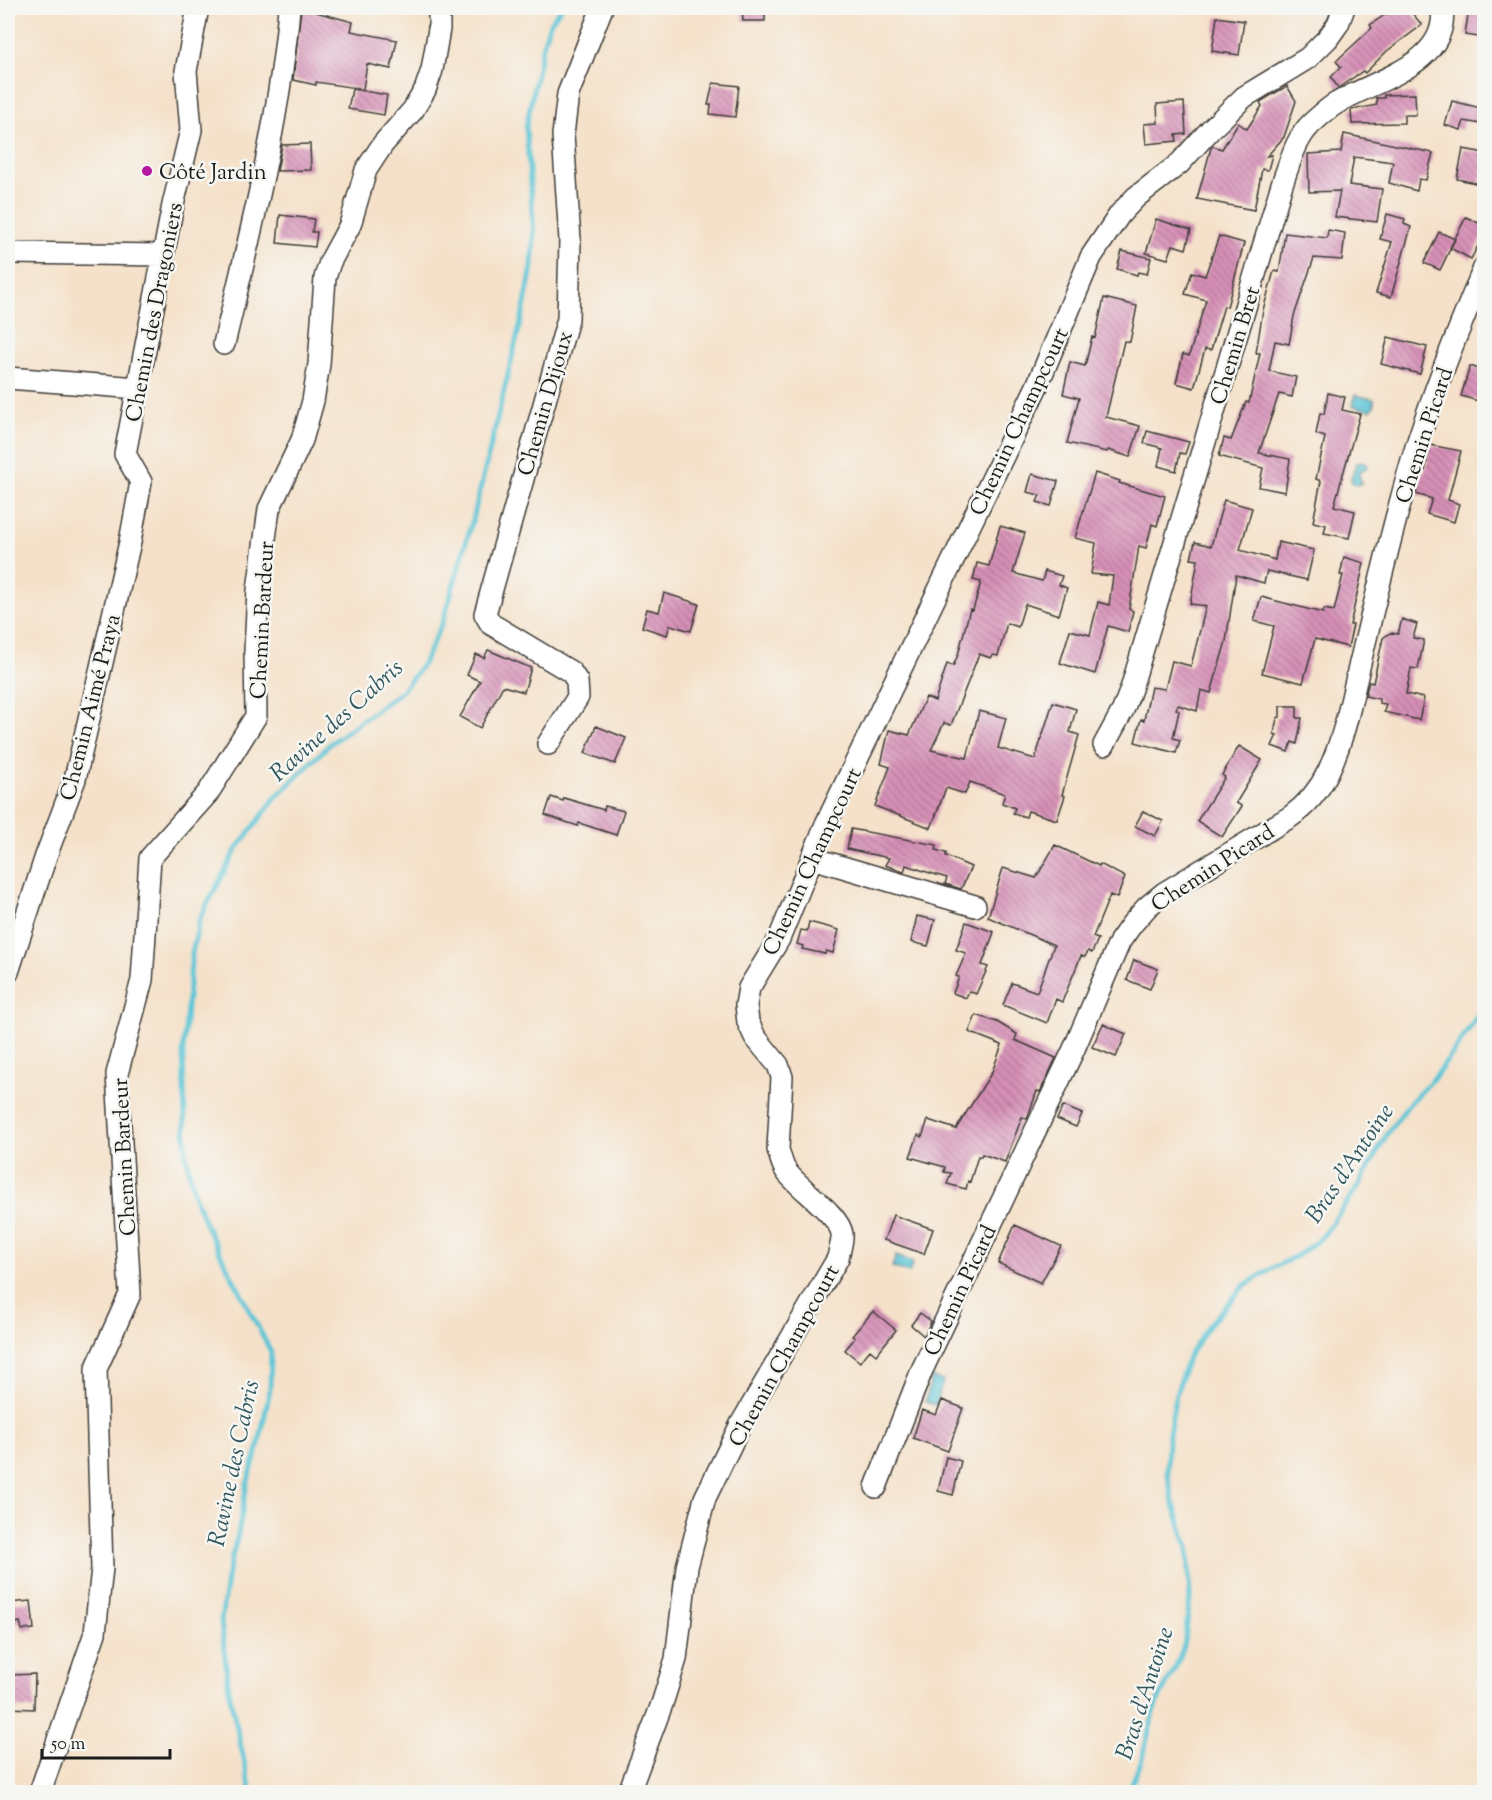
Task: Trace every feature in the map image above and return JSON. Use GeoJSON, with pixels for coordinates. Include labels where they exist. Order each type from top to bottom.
{"type":"FeatureCollection","features":[{"type":"Feature","properties":{"kind":"street","name":"Chemin des Dragoniers"},"geometry":{"type":"LineString","coordinates":[[130,542],[141,482],[125,454],[191,130],[186,71],[198,8]]}},
{"type":"Feature","properties":{"kind":"street"},"geometry":{"type":"LineString","coordinates":[[224,344],[252,225],[285,57],[288,8]]}},
{"type":"Feature","properties":{"kind":"street","name":"Chemin Bardeur"},"geometry":{"type":"LineString","coordinates":[[40,1792],[95,1633],[102,1568],[96,1369],[130,1294],[117,1074],[142,980],[150,858],[208,793],[256,716],[255,651],[258,590],[269,509],[302,440],[313,401],[320,364],[325,278],[330,262],[350,225],[366,170],[383,144],[413,110],[425,90],[432,70],[439,29],[439,8]]}},
{"type":"Feature","properties":{"kind":"street","name":"Chemin Dijoux"},"geometry":{"type":"LineString","coordinates":[[548,744],[579,697],[577,681],[571,672],[491,624],[485,614],[568,320],[570,240],[563,135],[568,94],[602,8]]}},
{"type":"Feature","properties":{"kind":"street","name":"Chemin Champcourt"},"geometry":{"type":"LineString","coordinates":[[629,1792],[676,1659],[687,1567],[705,1498],[741,1424],[838,1258],[842,1234],[836,1223],[815,1199],[786,1171],[781,1160],[778,1149],[782,1077],[778,1065],[755,1037],[748,1022],[746,1005],[748,988],[779,939],[832,813],[1037,386],[1096,249],[1120,214],[1136,197],[1179,164],[1244,97],[1308,58],[1328,38],[1338,24],[1344,8]]}},
{"type":"Feature","properties":{"kind":"street","name":"Chemin Bret"},"geometry":{"type":"LineString","coordinates":[[1104,745],[1123,710],[1131,689],[1282,184],[1295,148],[1310,125],[1337,102],[1410,67],[1422,56],[1439,34],[1443,17],[1442,8]]}},
{"type":"Feature","properties":{"kind":"street"},"geometry":{"type":"LineString","coordinates":[[8,253],[164,255]]}},
{"type":"Feature","properties":{"kind":"street","name":"Chemin Picard"},"geometry":{"type":"LineString","coordinates":[[876,1487],[922,1370],[1074,1049],[1120,941],[1147,907],[1164,893],[1306,805],[1317,792],[1328,772],[1349,705],[1392,532],[1413,459],[1433,397],[1485,268]]}},
{"type":"Feature","properties":{"kind":"street"},"geometry":{"type":"LineString","coordinates":[[8,378],[138,388]]}},
{"type":"Feature","properties":{"kind":"street","name":"Chemin Aimé Praya"},"geometry":{"type":"LineString","coordinates":[[8,972],[46,856],[75,779],[130,542]]}},
{"type":"Feature","properties":{"kind":"street"},"geometry":{"type":"LineString","coordinates":[[812,858],[975,906]]}},
{"type":"Feature","properties":{"kind":"water"},"geometry":{"type":"Polygon","coordinates":[[[1355,395],[1374,399],[1374,406],[1371,410],[1353,406],[1355,395]]]}},
{"type":"Feature","properties":{"kind":"water"},"geometry":{"type":"Polygon","coordinates":[[[1361,461],[1367,463],[1368,467],[1360,471],[1362,483],[1357,485],[1352,483],[1351,478],[1357,463],[1361,461]]]}},
{"type":"Feature","properties":{"kind":"water"},"geometry":{"type":"Polygon","coordinates":[[[896,1256],[913,1262],[909,1273],[892,1267],[896,1256]]]}},
{"type":"Feature","properties":{"kind":"water"},"geometry":{"type":"Polygon","coordinates":[[[932,1377],[943,1381],[936,1405],[925,1402],[932,1377]]]}},
{"type":"Feature","properties":{"kind":"building"},"geometry":{"type":"Polygon","coordinates":[[[301,8],[353,22],[351,31],[397,40],[391,69],[367,64],[363,89],[316,82],[316,85],[293,80],[301,8]]]}},
{"type":"Feature","properties":{"kind":"building"},"geometry":{"type":"Polygon","coordinates":[[[742,8],[765,8],[765,21],[743,21],[742,8]]]}},
{"type":"Feature","properties":{"kind":"building"},"geometry":{"type":"Polygon","coordinates":[[[1395,8],[1408,8],[1422,25],[1387,51],[1365,73],[1363,71],[1338,88],[1331,77],[1341,67],[1336,61],[1372,28],[1370,25],[1395,8]]]}},
{"type":"Feature","properties":{"kind":"building"},"geometry":{"type":"Polygon","coordinates":[[[1469,8],[1485,8],[1485,38],[1465,35],[1469,8]]]}},
{"type":"Feature","properties":{"kind":"building"},"geometry":{"type":"Polygon","coordinates":[[[1217,17],[1244,21],[1239,55],[1212,51],[1217,17]]]}},
{"type":"Feature","properties":{"kind":"building"},"geometry":{"type":"Polygon","coordinates":[[[713,83],[739,86],[735,117],[710,114],[711,105],[708,105],[713,83]]]}},
{"type":"Feature","properties":{"kind":"building"},"geometry":{"type":"Polygon","coordinates":[[[1287,86],[1296,101],[1284,137],[1267,156],[1272,155],[1268,170],[1262,169],[1254,210],[1197,199],[1212,146],[1222,149],[1238,123],[1247,129],[1262,106],[1260,102],[1287,86]]]}},
{"type":"Feature","properties":{"kind":"building"},"geometry":{"type":"Polygon","coordinates":[[[352,89],[387,95],[384,115],[348,109],[352,89]]]}},
{"type":"Feature","properties":{"kind":"building"},"geometry":{"type":"Polygon","coordinates":[[[1415,94],[1416,115],[1404,115],[1404,123],[1352,124],[1351,110],[1377,105],[1376,98],[1384,98],[1384,95],[1415,94]]]}},
{"type":"Feature","properties":{"kind":"building"},"geometry":{"type":"Polygon","coordinates":[[[1452,101],[1485,109],[1481,124],[1464,121],[1461,130],[1445,125],[1452,101]]]}},
{"type":"Feature","properties":{"kind":"building"},"geometry":{"type":"Polygon","coordinates":[[[1184,102],[1186,134],[1176,135],[1177,141],[1146,144],[1144,124],[1158,123],[1157,104],[1184,102]]]}},
{"type":"Feature","properties":{"kind":"building"},"geometry":{"type":"Polygon","coordinates":[[[1344,134],[1433,153],[1426,180],[1419,179],[1417,191],[1389,183],[1393,162],[1354,157],[1349,185],[1382,189],[1377,222],[1335,217],[1340,191],[1309,192],[1308,154],[1341,152],[1344,134]]]}},
{"type":"Feature","properties":{"kind":"building"},"geometry":{"type":"Polygon","coordinates":[[[310,144],[311,170],[277,171],[282,145],[310,144]]]}},
{"type":"Feature","properties":{"kind":"building"},"geometry":{"type":"Polygon","coordinates":[[[1463,149],[1485,153],[1485,165],[1480,184],[1457,179],[1463,149]]]}},
{"type":"Feature","properties":{"kind":"building"},"geometry":{"type":"Polygon","coordinates":[[[1387,214],[1405,219],[1404,224],[1411,227],[1391,297],[1376,293],[1392,242],[1380,239],[1387,214]]]}},
{"type":"Feature","properties":{"kind":"building"},"geometry":{"type":"Polygon","coordinates":[[[280,215],[314,219],[312,232],[317,232],[315,247],[277,243],[280,215]]]}},
{"type":"Feature","properties":{"kind":"building"},"geometry":{"type":"Polygon","coordinates":[[[1466,217],[1485,226],[1485,232],[1471,259],[1450,248],[1466,217]]]}},
{"type":"Feature","properties":{"kind":"building"},"geometry":{"type":"Polygon","coordinates":[[[1156,219],[1191,230],[1186,249],[1173,245],[1168,259],[1146,253],[1156,219]]]}},
{"type":"Feature","properties":{"kind":"building"},"geometry":{"type":"Polygon","coordinates":[[[1328,230],[1345,233],[1342,260],[1314,258],[1294,316],[1289,344],[1275,341],[1269,371],[1296,377],[1292,397],[1279,394],[1259,453],[1290,459],[1285,492],[1259,487],[1263,468],[1219,456],[1224,438],[1231,440],[1246,402],[1249,403],[1260,353],[1256,353],[1263,310],[1274,271],[1279,272],[1285,233],[1327,238],[1328,230]]]}},
{"type":"Feature","properties":{"kind":"building"},"geometry":{"type":"Polygon","coordinates":[[[1439,232],[1455,239],[1440,270],[1424,263],[1439,232]]]}},
{"type":"Feature","properties":{"kind":"building"},"geometry":{"type":"Polygon","coordinates":[[[1219,236],[1244,243],[1227,307],[1224,306],[1211,350],[1205,349],[1194,388],[1176,383],[1183,354],[1189,356],[1206,300],[1185,294],[1192,272],[1205,276],[1219,236]]]}},
{"type":"Feature","properties":{"kind":"building"},"geometry":{"type":"Polygon","coordinates":[[[1122,251],[1151,258],[1147,274],[1138,272],[1137,275],[1117,269],[1122,251]]]}},
{"type":"Feature","properties":{"kind":"building"},"geometry":{"type":"Polygon","coordinates":[[[1104,298],[1137,306],[1130,342],[1124,341],[1106,417],[1140,426],[1130,457],[1108,450],[1107,452],[1067,443],[1079,398],[1063,394],[1070,362],[1085,366],[1092,337],[1095,338],[1104,298]]]}},
{"type":"Feature","properties":{"kind":"building"},"geometry":{"type":"Polygon","coordinates":[[[1388,337],[1427,347],[1420,374],[1381,364],[1388,337]]]}},
{"type":"Feature","properties":{"kind":"building"},"geometry":{"type":"Polygon","coordinates":[[[1470,366],[1485,371],[1485,403],[1461,396],[1470,366]]]}},
{"type":"Feature","properties":{"kind":"building"},"geometry":{"type":"Polygon","coordinates":[[[1328,393],[1345,397],[1342,410],[1360,414],[1334,506],[1355,511],[1349,538],[1324,533],[1326,525],[1313,522],[1321,481],[1316,479],[1325,437],[1316,434],[1320,413],[1324,414],[1328,393]]]}},
{"type":"Feature","properties":{"kind":"building"},"geometry":{"type":"Polygon","coordinates":[[[1147,431],[1189,442],[1185,454],[1180,453],[1176,471],[1158,466],[1162,448],[1144,443],[1147,431]]]}},
{"type":"Feature","properties":{"kind":"building"},"geometry":{"type":"Polygon","coordinates":[[[1430,445],[1461,451],[1448,500],[1459,504],[1454,522],[1427,514],[1432,499],[1416,494],[1422,471],[1425,471],[1430,445]]]}},
{"type":"Feature","properties":{"kind":"building"},"geometry":{"type":"Polygon","coordinates":[[[1095,473],[1120,481],[1119,483],[1165,496],[1157,526],[1152,524],[1146,548],[1139,546],[1129,609],[1133,611],[1128,632],[1108,626],[1095,674],[1060,663],[1070,630],[1090,635],[1098,602],[1109,605],[1113,576],[1091,574],[1096,543],[1075,538],[1095,473]]]}},
{"type":"Feature","properties":{"kind":"building"},"geometry":{"type":"Polygon","coordinates":[[[1032,474],[1058,481],[1051,506],[1037,502],[1040,495],[1027,492],[1032,474]]]}},
{"type":"Feature","properties":{"kind":"building"},"geometry":{"type":"Polygon","coordinates":[[[1224,500],[1252,508],[1240,550],[1275,560],[1278,542],[1314,550],[1307,580],[1267,571],[1264,583],[1236,575],[1226,641],[1211,693],[1201,690],[1197,711],[1178,705],[1176,709],[1179,711],[1173,738],[1180,740],[1176,753],[1135,742],[1141,719],[1144,720],[1151,687],[1165,689],[1172,661],[1191,666],[1206,606],[1190,604],[1198,560],[1191,559],[1195,542],[1211,546],[1224,500]]]}},
{"type":"Feature","properties":{"kind":"building"},"geometry":{"type":"Polygon","coordinates":[[[1000,526],[1025,533],[1013,573],[1042,581],[1045,571],[1062,576],[1059,585],[1067,588],[1059,615],[1025,604],[1018,627],[1007,623],[998,656],[993,655],[991,658],[979,654],[951,725],[944,723],[931,750],[967,758],[979,711],[1006,718],[998,748],[1035,759],[1053,702],[1076,709],[1070,732],[1079,735],[1057,820],[1028,811],[1026,817],[1013,813],[1015,808],[1002,803],[1005,794],[970,782],[965,794],[946,788],[931,828],[875,806],[890,767],[881,764],[889,730],[909,735],[926,697],[935,701],[947,664],[953,666],[970,609],[973,610],[981,582],[973,580],[977,563],[989,566],[1000,526]]]}},
{"type":"Feature","properties":{"kind":"building"},"geometry":{"type":"Polygon","coordinates":[[[1344,557],[1364,563],[1350,625],[1353,625],[1348,647],[1315,639],[1303,683],[1262,673],[1274,626],[1254,621],[1261,597],[1323,613],[1324,609],[1334,611],[1343,575],[1340,575],[1344,557]]]}},
{"type":"Feature","properties":{"kind":"building"},"geometry":{"type":"Polygon","coordinates":[[[664,593],[699,604],[691,631],[670,625],[667,635],[642,627],[647,609],[659,612],[664,593]]]}},
{"type":"Feature","properties":{"kind":"building"},"geometry":{"type":"Polygon","coordinates":[[[1402,619],[1417,624],[1413,638],[1424,640],[1418,669],[1411,668],[1406,694],[1424,698],[1419,720],[1384,712],[1386,704],[1379,703],[1379,699],[1365,696],[1369,682],[1373,683],[1383,638],[1390,633],[1398,634],[1402,619]]]}},
{"type":"Feature","properties":{"kind":"building"},"geometry":{"type":"Polygon","coordinates":[[[488,650],[531,668],[524,692],[503,686],[480,728],[460,717],[480,681],[467,675],[476,654],[484,658],[488,650]]]}},
{"type":"Feature","properties":{"kind":"building"},"geometry":{"type":"Polygon","coordinates":[[[1280,706],[1297,706],[1297,718],[1302,718],[1297,744],[1292,742],[1288,752],[1272,746],[1277,735],[1274,734],[1277,718],[1280,717],[1280,706]]]}},
{"type":"Feature","properties":{"kind":"building"},"geometry":{"type":"Polygon","coordinates":[[[596,726],[626,738],[615,764],[585,753],[596,726]]]}},
{"type":"Feature","properties":{"kind":"building"},"geometry":{"type":"Polygon","coordinates":[[[1239,746],[1262,760],[1236,803],[1242,806],[1222,837],[1197,821],[1225,777],[1222,775],[1239,746]]]}},
{"type":"Feature","properties":{"kind":"building"},"geometry":{"type":"Polygon","coordinates":[[[551,797],[563,801],[564,798],[604,810],[605,806],[624,811],[616,835],[545,815],[551,797]]]}},
{"type":"Feature","properties":{"kind":"building"},"geometry":{"type":"Polygon","coordinates":[[[1143,811],[1163,821],[1155,836],[1135,826],[1143,811]]]}},
{"type":"Feature","properties":{"kind":"building"},"geometry":{"type":"Polygon","coordinates":[[[851,829],[937,845],[936,850],[971,867],[961,889],[945,884],[947,878],[906,865],[904,872],[885,865],[889,858],[847,849],[851,829]]]}},
{"type":"Feature","properties":{"kind":"building"},"geometry":{"type":"Polygon","coordinates":[[[1055,845],[1125,877],[1117,898],[1110,895],[1093,937],[1098,939],[1092,953],[1088,951],[1085,957],[1081,956],[1062,1002],[1056,999],[1047,1023],[1003,1005],[1012,983],[1037,992],[1054,945],[988,917],[1003,868],[1036,878],[1055,845]]]}},
{"type":"Feature","properties":{"kind":"building"},"geometry":{"type":"Polygon","coordinates":[[[917,916],[935,920],[928,946],[911,942],[917,916]]]}},
{"type":"Feature","properties":{"kind":"building"},"geometry":{"type":"Polygon","coordinates":[[[809,922],[839,930],[833,953],[826,951],[825,954],[802,949],[803,946],[797,944],[801,930],[807,931],[809,922]]]}},
{"type":"Feature","properties":{"kind":"building"},"geometry":{"type":"Polygon","coordinates":[[[966,922],[994,932],[982,965],[988,967],[976,994],[969,991],[966,998],[953,993],[959,977],[956,976],[966,953],[956,950],[966,922]]]}},
{"type":"Feature","properties":{"kind":"building"},"geometry":{"type":"Polygon","coordinates":[[[1134,960],[1158,969],[1150,989],[1127,980],[1134,960]]]}},
{"type":"Feature","properties":{"kind":"building"},"geometry":{"type":"Polygon","coordinates":[[[976,1015],[997,1022],[1017,1034],[1015,1040],[1056,1058],[1040,1092],[1037,1091],[1027,1119],[1022,1117],[1005,1162],[982,1154],[978,1156],[966,1189],[947,1184],[951,1173],[944,1172],[945,1167],[910,1157],[918,1135],[922,1137],[928,1120],[956,1129],[992,1072],[1002,1045],[969,1032],[976,1015]]]}},
{"type":"Feature","properties":{"kind":"building"},"geometry":{"type":"Polygon","coordinates":[[[1103,1024],[1126,1034],[1116,1057],[1092,1047],[1103,1024]]]}},
{"type":"Feature","properties":{"kind":"building"},"geometry":{"type":"Polygon","coordinates":[[[1063,1106],[1082,1114],[1076,1127],[1057,1119],[1063,1106]]]}},
{"type":"Feature","properties":{"kind":"building"},"geometry":{"type":"Polygon","coordinates":[[[893,1215],[933,1229],[924,1254],[884,1240],[893,1215]]]}},
{"type":"Feature","properties":{"kind":"building"},"geometry":{"type":"Polygon","coordinates":[[[1015,1225],[1061,1246],[1041,1283],[998,1263],[1015,1225]]]}},
{"type":"Feature","properties":{"kind":"building"},"geometry":{"type":"Polygon","coordinates":[[[873,1311],[896,1330],[876,1355],[870,1350],[860,1362],[845,1350],[855,1338],[852,1336],[873,1311]]]}},
{"type":"Feature","properties":{"kind":"building"},"geometry":{"type":"Polygon","coordinates":[[[920,1313],[931,1321],[924,1336],[911,1325],[920,1313]]]}},
{"type":"Feature","properties":{"kind":"building"},"geometry":{"type":"Polygon","coordinates":[[[942,1400],[963,1408],[948,1451],[913,1438],[922,1410],[936,1415],[942,1400]]]}},
{"type":"Feature","properties":{"kind":"building"},"geometry":{"type":"Polygon","coordinates":[[[946,1457],[961,1461],[953,1495],[938,1491],[946,1457]]]}},
{"type":"Feature","properties":{"kind":"building"},"geometry":{"type":"Polygon","coordinates":[[[31,1601],[34,1629],[22,1630],[20,1622],[11,1624],[8,1603],[31,1601]]]}},
{"type":"Feature","properties":{"kind":"building"},"geometry":{"type":"Polygon","coordinates":[[[35,1674],[34,1709],[8,1708],[8,1675],[35,1674]]]}},
{"type":"Feature","properties":{"kind":"waterway","name":"Ravine des Cabris"},"geometry":{"type":"LineString","coordinates":[[251,1792],[229,1692],[221,1621],[228,1572],[270,1389],[271,1352],[206,1226],[194,1194],[186,1156],[183,1051],[192,953],[200,918],[236,850],[277,796],[331,743],[402,691],[423,664],[443,621],[474,515],[525,304],[532,267],[534,235],[526,127],[542,48],[550,23],[561,8]]}},
{"type":"Feature","properties":{"kind":"waterway","name":"Bras d'Antoine"},"geometry":{"type":"LineString","coordinates":[[1132,1792],[1132,1783],[1141,1762],[1156,1704],[1184,1646],[1190,1599],[1188,1547],[1173,1502],[1167,1471],[1168,1440],[1176,1394],[1188,1357],[1210,1324],[1245,1285],[1300,1254],[1322,1237],[1356,1190],[1387,1134],[1409,1104],[1435,1077],[1484,1006]]}},
{"type":"Feature","properties":{"kind":"place","name":"Côté Jardin"},"geometry":{"type":"Point","coordinates":[147,171]}}]}
